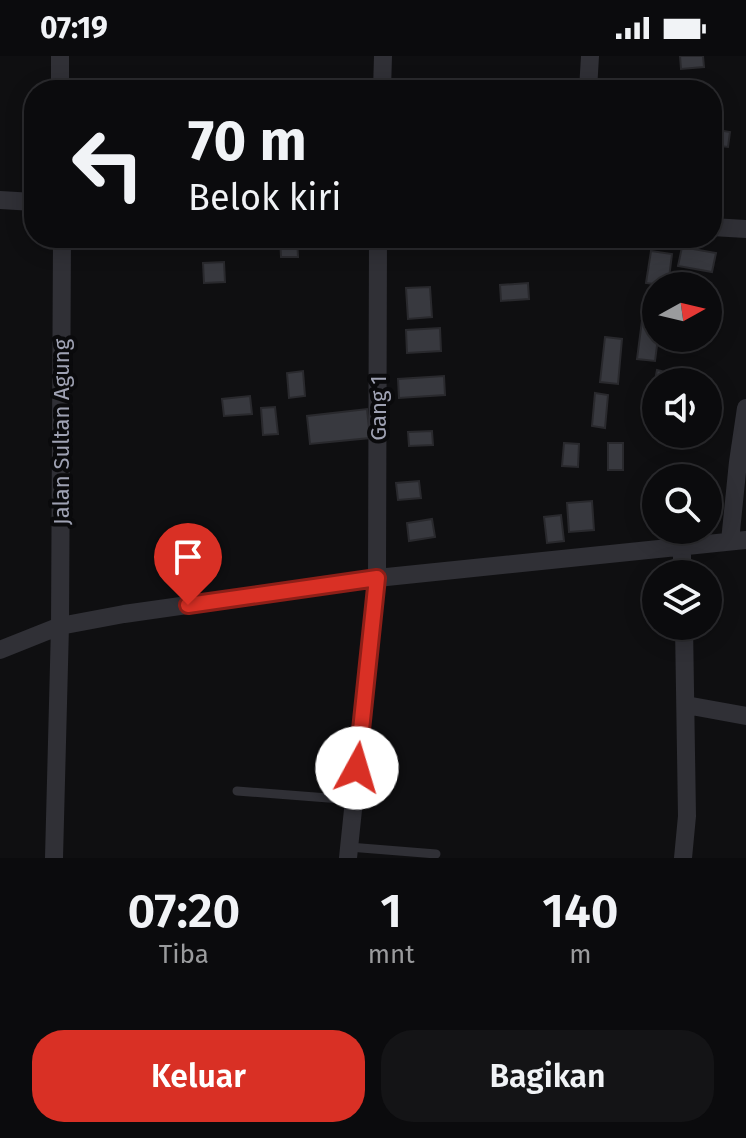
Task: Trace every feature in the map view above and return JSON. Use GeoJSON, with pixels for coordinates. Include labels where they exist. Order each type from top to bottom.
{"type":"FeatureCollection","features":[{"type":"Feature","properties":{"kind":"street"},"geometry":{"type":"LineString","coordinates":[[60,56],[60,80]]}},
{"type":"Feature","properties":{"kind":"street"},"geometry":{"type":"LineString","coordinates":[[382,80],[383,56]]}},
{"type":"Feature","properties":{"kind":"street"},"geometry":{"type":"LineString","coordinates":[[589,80],[590,56]]}},
{"type":"Feature","properties":{"kind":"street"},"geometry":{"type":"LineString","coordinates":[[0,200],[24,201]]}},
{"type":"Feature","properties":{"kind":"street"},"geometry":{"type":"LineString","coordinates":[[722,228],[746,229]]}},
{"type":"Feature","properties":{"kind":"street","name":"Jalan Sultan Agung"},"geometry":{"type":"LineString","coordinates":[[54,858],[60,626],[62,248]]}},
{"type":"Feature","properties":{"kind":"street","name":"Gang 1"},"geometry":{"type":"LineString","coordinates":[[349,852],[377,578],[378,248]]}},
{"type":"Feature","properties":{"kind":"street"},"geometry":{"type":"LineString","coordinates":[[0,650],[60,626],[124,614],[377,578],[738,540],[738,462],[746,408]]}},
{"type":"Feature","properties":{"kind":"street"},"geometry":{"type":"LineString","coordinates":[[682,547],[682,560]]}},
{"type":"Feature","properties":{"kind":"street"},"geometry":{"type":"LineString","coordinates":[[683,858],[687,816],[684,640]]}},
{"type":"Feature","properties":{"kind":"street"},"geometry":{"type":"LineString","coordinates":[[686,705],[746,716]]}},
{"type":"Feature","properties":{"kind":"lane"},"geometry":{"type":"LineString","coordinates":[[237,791],[354,800]]}},
{"type":"Feature","properties":{"kind":"lane"},"geometry":{"type":"LineString","coordinates":[[349,852],[436,854]]}},
{"type":"Feature","properties":{"kind":"building"},"geometry":{"type":"Polygon","coordinates":[[[680,56],[703,56],[704,67],[681,69],[680,56]]]}},
{"type":"Feature","properties":{"kind":"building"},"geometry":{"type":"Polygon","coordinates":[[[722,131],[730,132],[728,147],[722,146],[722,131]]]}},
{"type":"Feature","properties":{"kind":"building"},"geometry":{"type":"Polygon","coordinates":[[[281,248],[298,248],[298,257],[281,257],[281,248]]]}},
{"type":"Feature","properties":{"kind":"building"},"geometry":{"type":"Polygon","coordinates":[[[682,248],[716,253],[712,272],[678,266],[682,248]]]}},
{"type":"Feature","properties":{"kind":"building"},"geometry":{"type":"Polygon","coordinates":[[[651,251],[672,254],[670,272],[648,272],[651,251]]]}},
{"type":"Feature","properties":{"kind":"building"},"geometry":{"type":"Polygon","coordinates":[[[224,262],[225,282],[204,283],[203,263],[224,262]]]}},
{"type":"Feature","properties":{"kind":"building"},"geometry":{"type":"Polygon","coordinates":[[[528,283],[529,299],[501,301],[500,285],[528,283]]]}},
{"type":"Feature","properties":{"kind":"building"},"geometry":{"type":"Polygon","coordinates":[[[430,287],[432,317],[408,319],[406,288],[430,287]]]}},
{"type":"Feature","properties":{"kind":"building"},"geometry":{"type":"Polygon","coordinates":[[[642,320],[642,352],[656,352],[655,361],[637,359],[642,320]]]}},
{"type":"Feature","properties":{"kind":"building"},"geometry":{"type":"Polygon","coordinates":[[[440,328],[441,351],[407,353],[406,330],[440,328]]]}},
{"type":"Feature","properties":{"kind":"building"},"geometry":{"type":"Polygon","coordinates":[[[605,337],[622,339],[618,384],[600,382],[605,337]]]}},
{"type":"Feature","properties":{"kind":"building"},"geometry":{"type":"Polygon","coordinates":[[[303,371],[305,396],[289,398],[287,373],[303,371]]]}},
{"type":"Feature","properties":{"kind":"building"},"geometry":{"type":"Polygon","coordinates":[[[444,376],[445,395],[399,398],[398,379],[444,376]]]}},
{"type":"Feature","properties":{"kind":"building"},"geometry":{"type":"Polygon","coordinates":[[[595,393],[608,395],[605,428],[592,426],[595,393]]]}},
{"type":"Feature","properties":{"kind":"building"},"geometry":{"type":"Polygon","coordinates":[[[250,396],[252,414],[224,416],[222,399],[250,396]]]}},
{"type":"Feature","properties":{"kind":"building"},"geometry":{"type":"Polygon","coordinates":[[[275,407],[278,434],[263,435],[261,408],[275,407]]]}},
{"type":"Feature","properties":{"kind":"building"},"geometry":{"type":"Polygon","coordinates":[[[367,409],[370,438],[310,444],[307,416],[367,409]]]}},
{"type":"Feature","properties":{"kind":"building"},"geometry":{"type":"Polygon","coordinates":[[[432,431],[433,445],[409,446],[408,432],[432,431]]]}},
{"type":"Feature","properties":{"kind":"building"},"geometry":{"type":"Polygon","coordinates":[[[564,443],[579,444],[578,467],[562,466],[564,443]]]}},
{"type":"Feature","properties":{"kind":"building"},"geometry":{"type":"Polygon","coordinates":[[[608,443],[623,443],[623,470],[608,470],[608,443]]]}},
{"type":"Feature","properties":{"kind":"building"},"geometry":{"type":"Polygon","coordinates":[[[419,481],[421,498],[398,500],[396,483],[419,481]]]}},
{"type":"Feature","properties":{"kind":"building"},"geometry":{"type":"Polygon","coordinates":[[[592,501],[594,530],[569,532],[567,503],[592,501]]]}},
{"type":"Feature","properties":{"kind":"building"},"geometry":{"type":"Polygon","coordinates":[[[561,515],[564,541],[547,543],[544,517],[561,515]]]}},
{"type":"Feature","properties":{"kind":"building"},"geometry":{"type":"Polygon","coordinates":[[[432,519],[435,537],[409,541],[407,523],[432,519]]]}},
{"type":"Feature","properties":{"kind":"route"},"geometry":{"type":"LineString","coordinates":[[188,605],[377,578],[357,768]]}}]}
